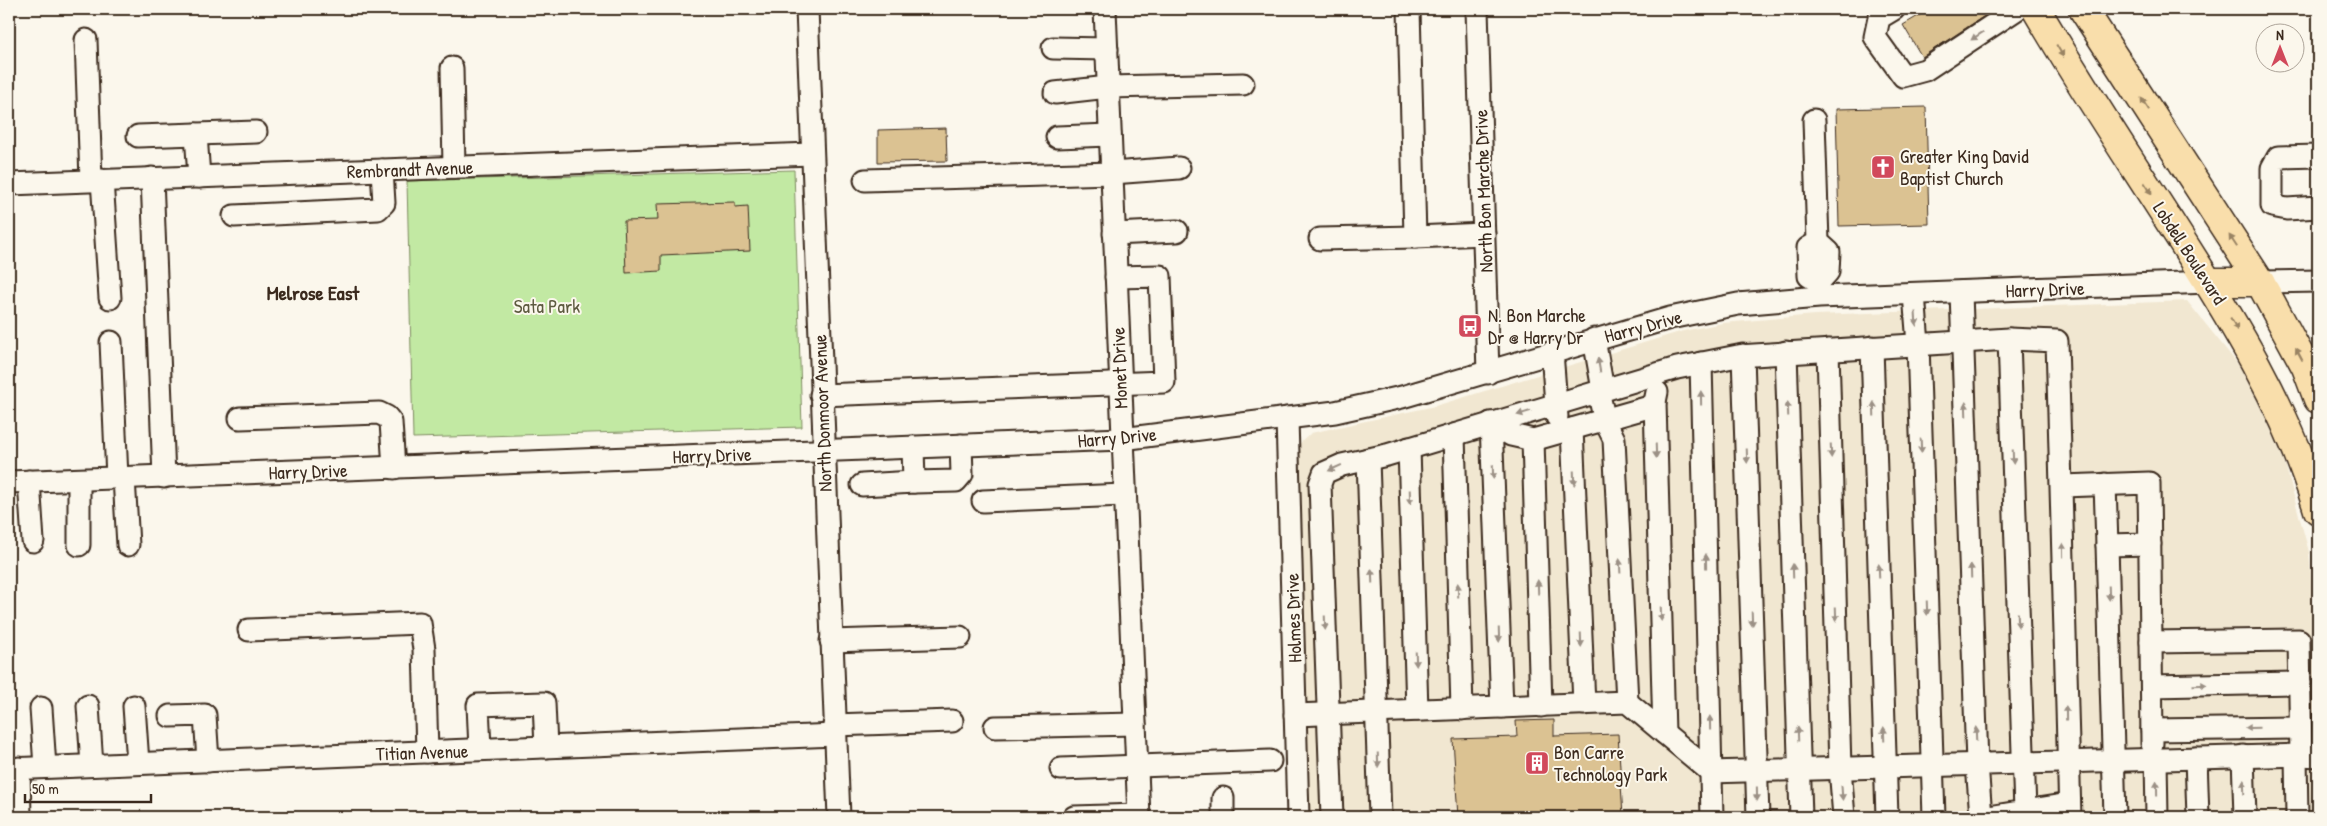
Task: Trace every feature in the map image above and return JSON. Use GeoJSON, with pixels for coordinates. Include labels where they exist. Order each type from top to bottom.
{"type":"FeatureCollection","features":[{"type":"Feature","properties":{"kind":"main road","name":"Lobdell Boulevard"},"geometry":{"type":"LineString","coordinates":[[2036,9],[2070,67],[2209,282],[2252,355],[2293,439],[2318,510]]}},
{"type":"Feature","properties":{"kind":"main road"},"geometry":{"type":"LineString","coordinates":[[2082,9],[2260,282],[2306,367],[2318,399]]}},
{"type":"Feature","properties":{"kind":"main road"},"geometry":{"type":"LineString","coordinates":[[2209,282],[2260,282]]}},
{"type":"Feature","properties":{"kind":"street","name":"North Donmoor Avenue"},"geometry":{"type":"LineString","coordinates":[[807,9],[838,817]]}},
{"type":"Feature","properties":{"kind":"street","name":"Monet Drive"},"geometry":{"type":"LineString","coordinates":[[1106,9],[1124,495],[1139,816]]}},
{"type":"Feature","properties":{"kind":"street"},"geometry":{"type":"LineString","coordinates":[[1409,9],[1414,237]]}},
{"type":"Feature","properties":{"kind":"street","name":"North Bon Marche Drive"},"geometry":{"type":"LineString","coordinates":[[1477,9],[1488,373]]}},
{"type":"Feature","properties":{"kind":"street"},"geometry":{"type":"LineString","coordinates":[[1894,9],[1879,18],[1875,37],[1903,76],[1925,70],[2017,9]]}},
{"type":"Feature","properties":{"kind":"street"},"geometry":{"type":"LineString","coordinates":[[86,40],[96,180],[110,298]]}},
{"type":"Feature","properties":{"kind":"street"},"geometry":{"type":"LineString","coordinates":[[1052,48],[1107,49]]}},
{"type":"Feature","properties":{"kind":"street"},"geometry":{"type":"LineString","coordinates":[[452,68],[454,167]]}},
{"type":"Feature","properties":{"kind":"street"},"geometry":{"type":"LineString","coordinates":[[1055,93],[1108,87],[1242,84]]}},
{"type":"Feature","properties":{"kind":"street"},"geometry":{"type":"LineString","coordinates":[[1814,120],[1818,242],[1808,248],[1809,276],[1819,289]]}},
{"type":"Feature","properties":{"kind":"street"},"geometry":{"type":"LineString","coordinates":[[138,136],[256,132]]}},
{"type":"Feature","properties":{"kind":"street"},"geometry":{"type":"LineString","coordinates":[[196,134],[198,177]]}},
{"type":"Feature","properties":{"kind":"street"},"geometry":{"type":"LineString","coordinates":[[1057,137],[1110,135]]}},
{"type":"Feature","properties":{"kind":"street","name":"Rembrandt Avenue"},"geometry":{"type":"LineString","coordinates":[[9,184],[812,154]]}},
{"type":"Feature","properties":{"kind":"street"},"geometry":{"type":"LineString","coordinates":[[2318,156],[2278,157],[2272,168],[2272,206],[2287,209],[2318,207]]}},
{"type":"Feature","properties":{"kind":"street"},"geometry":{"type":"LineString","coordinates":[[865,180],[1112,174],[1179,168]]}},
{"type":"Feature","properties":{"kind":"street"},"geometry":{"type":"LineString","coordinates":[[234,216],[378,210],[384,203],[382,170]]}},
{"type":"Feature","properties":{"kind":"street"},"geometry":{"type":"LineString","coordinates":[[152,178],[164,476]]}},
{"type":"Feature","properties":{"kind":"street"},"geometry":{"type":"LineString","coordinates":[[1114,234],[1177,231]]}},
{"type":"Feature","properties":{"kind":"street"},"geometry":{"type":"LineString","coordinates":[[1320,239],[1484,234]]}},
{"type":"Feature","properties":{"kind":"street"},"geometry":{"type":"LineString","coordinates":[[821,395],[1164,382],[1160,276],[1116,277]]}},
{"type":"Feature","properties":{"kind":"street"},"geometry":{"type":"LineString","coordinates":[[2260,282],[2318,281]]}},
{"type":"Feature","properties":{"kind":"street","name":"Harry Drive"},"geometry":{"type":"LineString","coordinates":[[19,482],[1122,438],[1335,412],[1402,398],[1594,339],[1709,309],[1770,300],[1819,289],[1914,294],[2209,282]]}},
{"type":"Feature","properties":{"kind":"street"},"geometry":{"type":"LineString","coordinates":[[1962,292],[1977,764],[1981,817]]}},
{"type":"Feature","properties":{"kind":"street"},"geometry":{"type":"LineString","coordinates":[[1914,294],[1918,344],[1934,817]]}},
{"type":"Feature","properties":{"kind":"street"},"geometry":{"type":"LineString","coordinates":[[1594,339],[1605,421],[1614,439],[1626,702]]}},
{"type":"Feature","properties":{"kind":"street"},"geometry":{"type":"LineString","coordinates":[[2009,339],[2025,811]]}},
{"type":"Feature","properties":{"kind":"street"},"geometry":{"type":"LineString","coordinates":[[1332,817],[1320,484],[1324,473],[1342,464],[1409,448],[1657,374],[1743,355],[2009,339],[2057,341],[2069,811],[2025,811],[1988,817]]}},
{"type":"Feature","properties":{"kind":"street"},"geometry":{"type":"LineString","coordinates":[[111,342],[128,545]]}},
{"type":"Feature","properties":{"kind":"street"},"geometry":{"type":"LineString","coordinates":[[1872,347],[1886,817]]}},
{"type":"Feature","properties":{"kind":"street"},"geometry":{"type":"LineString","coordinates":[[1828,350],[1840,768],[1844,817]]}},
{"type":"Feature","properties":{"kind":"street"},"geometry":{"type":"LineString","coordinates":[[1552,352],[1555,404],[1565,431],[1584,704]]}},
{"type":"Feature","properties":{"kind":"street"},"geometry":{"type":"LineString","coordinates":[[1786,352],[1801,817]]}},
{"type":"Feature","properties":{"kind":"street"},"geometry":{"type":"LineString","coordinates":[[1743,355],[1758,817]]}},
{"type":"Feature","properties":{"kind":"street"},"geometry":{"type":"LineString","coordinates":[[1701,363],[1712,817]]}},
{"type":"Feature","properties":{"kind":"street"},"geometry":{"type":"LineString","coordinates":[[1657,374],[1655,402],[1664,733]]}},
{"type":"Feature","properties":{"kind":"street"},"geometry":{"type":"LineString","coordinates":[[1491,424],[1511,435],[1533,440],[1605,421],[1649,407],[1655,402]]}},
{"type":"Feature","properties":{"kind":"street"},"geometry":{"type":"LineString","coordinates":[[240,418],[379,413],[387,417],[391,422],[394,468]]}},
{"type":"Feature","properties":{"kind":"street","name":"Holmes Drive"},"geometry":{"type":"LineString","coordinates":[[1286,418],[1298,817]]}},
{"type":"Feature","properties":{"kind":"street"},"geometry":{"type":"LineString","coordinates":[[1491,424],[1502,707]]}},
{"type":"Feature","properties":{"kind":"street"},"geometry":{"type":"LineString","coordinates":[[1454,435],[1462,709]]}},
{"type":"Feature","properties":{"kind":"street"},"geometry":{"type":"LineString","coordinates":[[1533,440],[1541,706]]}},
{"type":"Feature","properties":{"kind":"street"},"geometry":{"type":"LineString","coordinates":[[862,485],[956,481],[962,474],[961,445]]}},
{"type":"Feature","properties":{"kind":"street"},"geometry":{"type":"LineString","coordinates":[[913,447],[914,482]]}},
{"type":"Feature","properties":{"kind":"street"},"geometry":{"type":"LineString","coordinates":[[1409,448],[1417,710]]}},
{"type":"Feature","properties":{"kind":"street"},"geometry":{"type":"LineString","coordinates":[[1368,459],[1380,817]]}},
{"type":"Feature","properties":{"kind":"street"},"geometry":{"type":"LineString","coordinates":[[79,480],[79,545]]}},
{"type":"Feature","properties":{"kind":"street"},"geometry":{"type":"LineString","coordinates":[[19,482],[32,541]]}},
{"type":"Feature","properties":{"kind":"street"},"geometry":{"type":"LineString","coordinates":[[2062,486],[2149,483],[2152,730],[2157,817]]}},
{"type":"Feature","properties":{"kind":"street"},"geometry":{"type":"LineString","coordinates":[[2105,484],[2115,817]]}},
{"type":"Feature","properties":{"kind":"street"},"geometry":{"type":"LineString","coordinates":[[983,500],[1124,495]]}},
{"type":"Feature","properties":{"kind":"street"},"geometry":{"type":"LineString","coordinates":[[2107,545],[2150,544]]}},
{"type":"Feature","properties":{"kind":"street"},"geometry":{"type":"LineString","coordinates":[[249,630],[420,623],[424,649],[426,752]]}},
{"type":"Feature","properties":{"kind":"street"},"geometry":{"type":"LineString","coordinates":[[831,641],[960,637]]}},
{"type":"Feature","properties":{"kind":"street"},"geometry":{"type":"LineString","coordinates":[[2151,642],[2299,640],[2300,728],[2305,755],[2297,817]]}},
{"type":"Feature","properties":{"kind":"street"},"geometry":{"type":"LineString","coordinates":[[2152,686],[2300,684]]}},
{"type":"Feature","properties":{"kind":"street"},"geometry":{"type":"LineString","coordinates":[[1296,715],[1626,702],[1711,772],[2305,755]]}},
{"type":"Feature","properties":{"kind":"street"},"geometry":{"type":"LineString","coordinates":[[480,749],[478,705],[544,703],[546,747]]}},
{"type":"Feature","properties":{"kind":"street"},"geometry":{"type":"LineString","coordinates":[[88,706],[92,765]]}},
{"type":"Feature","properties":{"kind":"street"},"geometry":{"type":"LineString","coordinates":[[134,706],[138,763]]}},
{"type":"Feature","properties":{"kind":"street"},"geometry":{"type":"LineString","coordinates":[[41,708],[45,767]]}},
{"type":"Feature","properties":{"kind":"street"},"geometry":{"type":"LineString","coordinates":[[170,716],[205,715],[208,761]]}},
{"type":"Feature","properties":{"kind":"street","name":"Titian Avenue"},"geometry":{"type":"LineString","coordinates":[[14,768],[546,747],[952,722]]}},
{"type":"Feature","properties":{"kind":"street"},"geometry":{"type":"LineString","coordinates":[[995,727],[1135,724]]}},
{"type":"Feature","properties":{"kind":"street"},"geometry":{"type":"LineString","coordinates":[[2152,730],[2300,728]]}},
{"type":"Feature","properties":{"kind":"street"},"geometry":{"type":"LineString","coordinates":[[2243,756],[2246,817]]}},
{"type":"Feature","properties":{"kind":"street"},"geometry":{"type":"LineString","coordinates":[[2196,758],[2198,817]]}},
{"type":"Feature","properties":{"kind":"street"},"geometry":{"type":"LineString","coordinates":[[1060,769],[1270,761]]}},
{"type":"Feature","properties":{"kind":"street"},"geometry":{"type":"LineString","coordinates":[[14,768],[20,817]]}},
{"type":"Feature","properties":{"kind":"street"},"geometry":{"type":"LineString","coordinates":[[1074,817],[1139,816]]}},
{"type":"Feature","properties":{"kind":"shaded area"},"geometry":{"type":"Polygon","coordinates":[[[2187,301],[2246,374],[2283,456],[2309,552],[2318,648],[2318,817],[1298,817],[1297,446],[1311,433],[1435,406],[1683,331],[1723,323],[1815,315],[2187,301]]]}},
{"type":"Feature","properties":{"kind":"green space","name":"Sata Park"},"geometry":{"type":"Polygon","coordinates":[[[794,170],[802,427],[413,438],[407,181],[794,170]]]}},
{"type":"Feature","properties":{"kind":"building"},"geometry":{"type":"Polygon","coordinates":[[[1930,9],[1995,9],[1922,57],[1903,25],[1930,9]]]}},
{"type":"Feature","properties":{"kind":"building","name":"Greater King David Baptist Church"},"geometry":{"type":"Polygon","coordinates":[[[1926,107],[1929,224],[1839,226],[1836,109],[1926,107]]]}},
{"type":"Feature","properties":{"kind":"building"},"geometry":{"type":"Polygon","coordinates":[[[946,128],[947,161],[878,162],[878,130],[946,128]]]}},
{"type":"Feature","properties":{"kind":"building"},"geometry":{"type":"Polygon","coordinates":[[[735,202],[735,207],[748,206],[750,251],[661,255],[661,271],[626,273],[624,221],[658,220],[657,204],[735,202]]]}},
{"type":"Feature","properties":{"kind":"building","name":"Bon Carre Technology Park"},"geometry":{"type":"Polygon","coordinates":[[[1554,720],[1554,736],[1618,734],[1623,817],[1458,817],[1453,739],[1517,737],[1516,721],[1554,720]]]}},
{"type":"Feature","properties":{"kind":"place","name":"Greater King David Baptist Church"},"geometry":{"type":"Point","coordinates":[1883,167]}},
{"type":"Feature","properties":{"kind":"place","name":"N. Bon Marche Dr @ Harry Dr"},"geometry":{"type":"Point","coordinates":[1470,326]}},
{"type":"Feature","properties":{"kind":"place","name":"Bon Carre Technology Park"},"geometry":{"type":"Point","coordinates":[1537,763]}},
{"type":"Feature","properties":{"kind":"district","name":"Melrose East"},"geometry":{"type":"Point","coordinates":[313,293]}}]}
